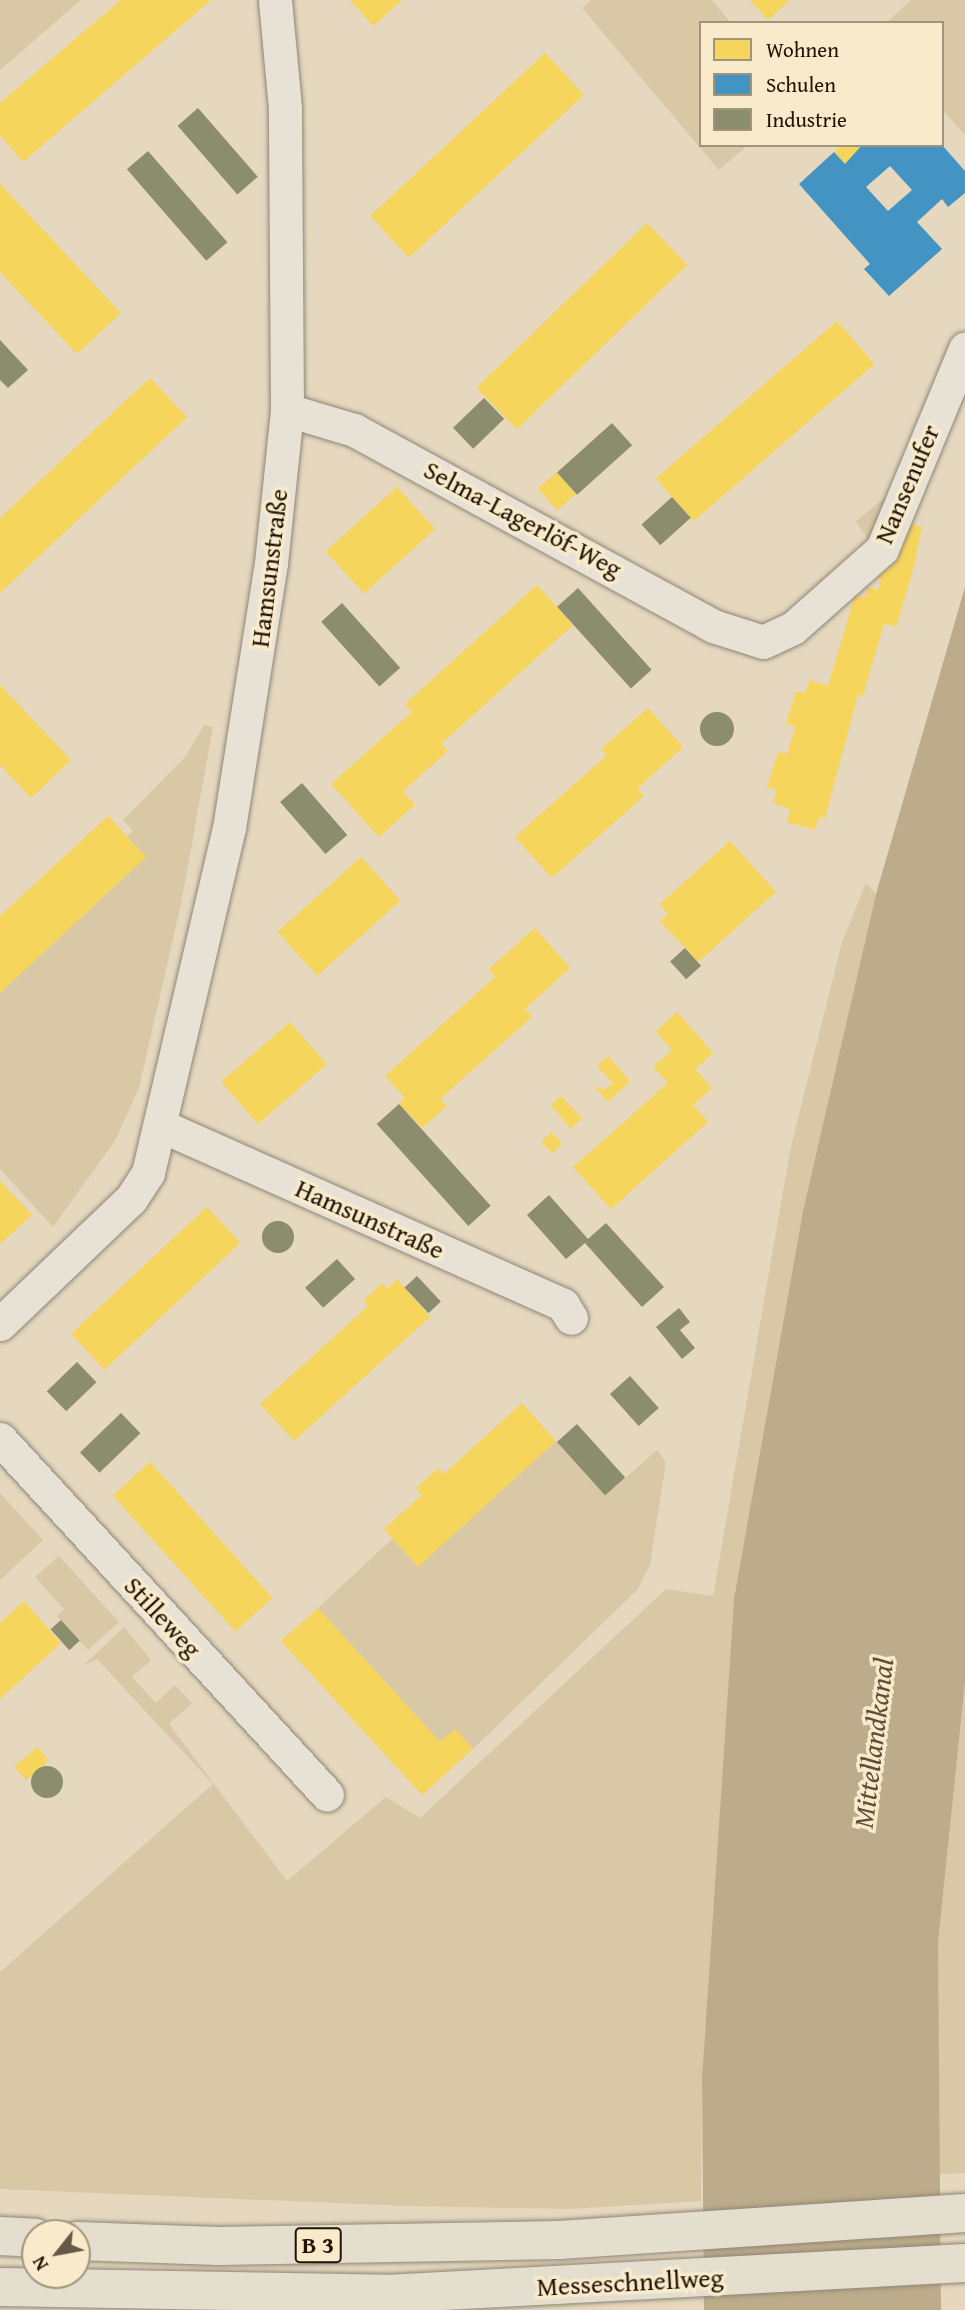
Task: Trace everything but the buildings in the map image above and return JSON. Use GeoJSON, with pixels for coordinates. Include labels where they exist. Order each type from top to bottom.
{"type":"FeatureCollection","features":[{"type":"Feature","properties":{"kind":"highway","name":"Messeschnellweg"},"geometry":{"type":"LineString","coordinates":[[91,2241],[232,2246],[559,2240],[965,2213]]}},
{"type":"Feature","properties":{"kind":"highway"},"geometry":{"type":"LineString","coordinates":[[0,2236],[21,2237]]}},
{"type":"Feature","properties":{"kind":"highway","name":"Messeschnellweg"},"geometry":{"type":"LineString","coordinates":[[0,2287],[218,2296],[560,2286],[965,2263]]}},
{"type":"Feature","properties":{"kind":"street","name":"Hamsunstraße"},"geometry":{"type":"LineString","coordinates":[[0,1324],[131,1199],[163,1127],[229,828],[271,563],[287,410],[285,108],[275,0]]}},
{"type":"Feature","properties":{"kind":"street","name":"Nansenufer"},"geometry":{"type":"LineString","coordinates":[[754,641],[782,636],[882,549],[965,349]]}},
{"type":"Feature","properties":{"kind":"street","name":"Selma-Lagerlöf-Weg"},"geometry":{"type":"LineString","coordinates":[[287,410],[354,430],[713,626],[754,641]]}},
{"type":"Feature","properties":{"kind":"street","name":"Hamsunstraße"},"geometry":{"type":"LineString","coordinates":[[163,1127],[563,1305],[571,1318]]}},
{"type":"Feature","properties":{"kind":"street","name":"Stilleweg"},"geometry":{"type":"LineString","coordinates":[[0,1439],[327,1794]]}},
{"type":"Feature","properties":{"kind":"shaded area"},"geometry":{"type":"Polygon","coordinates":[[[0,0],[81,0],[0,70],[0,0]]]}},
{"type":"Feature","properties":{"kind":"shaded area"},"geometry":{"type":"Polygon","coordinates":[[[591,0],[712,0],[729,21],[699,21],[699,146],[582,8],[591,0]]]}},
{"type":"Feature","properties":{"kind":"shaded area"},"geometry":{"type":"Polygon","coordinates":[[[911,0],[965,0],[965,135],[944,111],[944,21],[888,21],[911,0]]]}},
{"type":"Feature","properties":{"kind":"shaded area"},"geometry":{"type":"Polygon","coordinates":[[[700,147],[746,147],[719,170],[700,147]]]}},
{"type":"Feature","properties":{"kind":"shaded area"},"geometry":{"type":"Polygon","coordinates":[[[893,491],[869,541],[856,521],[893,491]]]}},
{"type":"Feature","properties":{"kind":"shaded area"},"geometry":{"type":"Polygon","coordinates":[[[204,725],[213,727],[181,904],[139,1088],[115,1141],[53,1227],[0,1169],[0,993],[146,857],[127,836],[133,831],[123,820],[186,756],[204,725]]]}},
{"type":"Feature","properties":{"kind":"shaded area"},"geometry":{"type":"Polygon","coordinates":[[[866,883],[876,894],[803,1211],[734,1600],[702,2078],[701,2201],[570,2209],[407,2206],[0,2189],[0,1972],[213,1784],[97,1659],[83,1666],[124,1627],[151,1660],[132,1677],[156,1703],[175,1685],[192,1703],[169,1724],[287,1881],[386,1797],[420,1818],[666,1589],[713,1596],[790,1151],[842,942],[866,883]]]}},
{"type":"Feature","properties":{"kind":"shaded area"},"geometry":{"type":"Polygon","coordinates":[[[556,1441],[605,1496],[657,1450],[666,1462],[650,1565],[637,1590],[473,1749],[455,1730],[440,1742],[318,1608],[392,1539],[418,1566],[556,1441]]]}},
{"type":"Feature","properties":{"kind":"shaded area"},"geometry":{"type":"Polygon","coordinates":[[[0,1493],[43,1540],[0,1580],[0,1493]]]}},
{"type":"Feature","properties":{"kind":"shaded area"},"geometry":{"type":"Polygon","coordinates":[[[59,1556],[119,1622],[88,1650],[57,1616],[64,1609],[35,1577],[59,1556]]]}},
{"type":"Feature","properties":{"kind":"shaded area"},"geometry":{"type":"Polygon","coordinates":[[[965,1682],[965,2173],[936,2174],[938,1943],[965,1682]]]}},
{"type":"Feature","properties":{"kind":"water","name":"Mittellandkanal"},"geometry":{"type":"Polygon","coordinates":[[[965,587],[965,1682],[938,1943],[941,2310],[704,2310],[702,2078],[734,1599],[803,1211],[876,894],[965,587]]]}}]}
